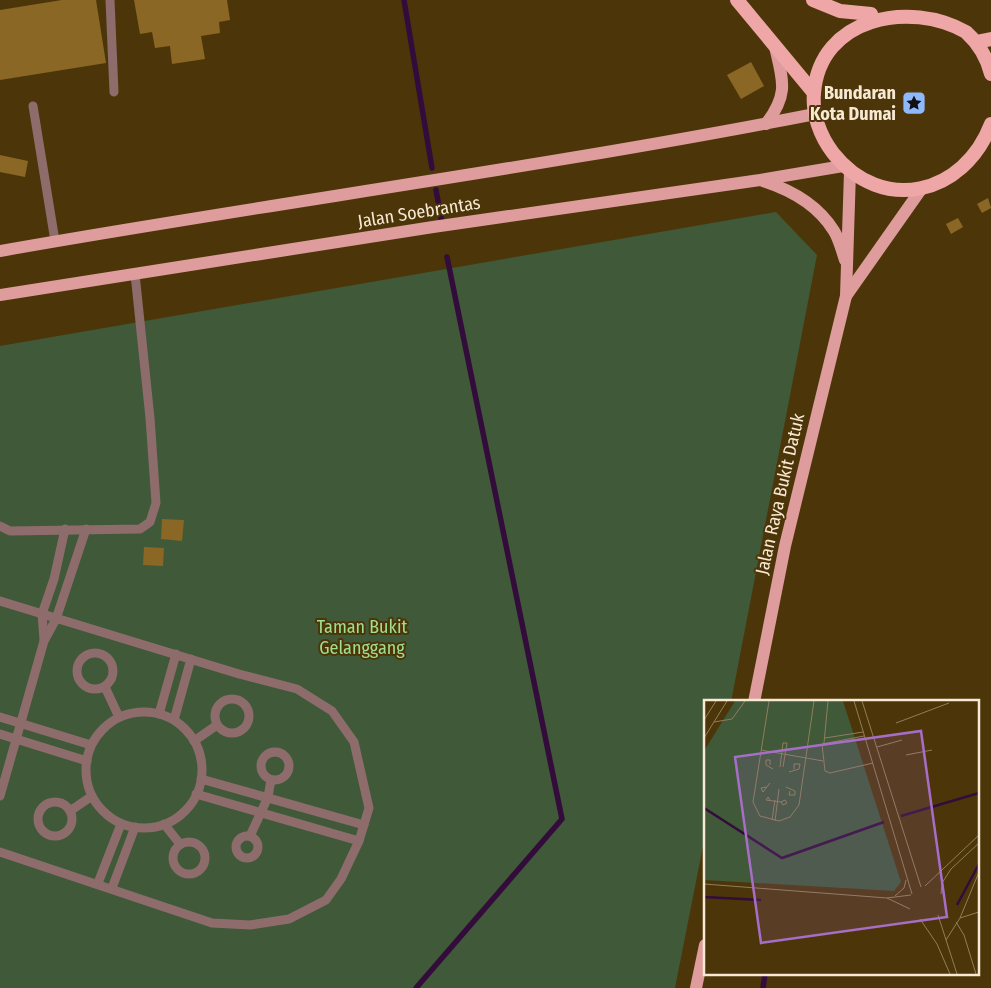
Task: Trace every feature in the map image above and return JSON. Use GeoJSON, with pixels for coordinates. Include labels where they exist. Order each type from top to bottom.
{"type":"FeatureCollection","features":[{"type":"Feature","properties":{"kind":"highway"},"geometry":{"type":"LineString","coordinates":[[737,0],[814,93]]}},
{"type":"Feature","properties":{"kind":"highway"},"geometry":{"type":"LineString","coordinates":[[813,0],[840,10],[871,14]]}},
{"type":"Feature","properties":{"kind":"highway"},"geometry":{"type":"LineString","coordinates":[[991,74],[989,65],[976,42],[954,22],[928,10],[899,7],[871,14],[849,27],[831,45],[819,68],[814,93],[815,114],[825,142],[847,169],[872,184],[897,190],[922,188],[947,179],[968,164],[988,141],[991,124]]}},
{"type":"Feature","properties":{"kind":"highway"},"geometry":{"type":"LineString","coordinates":[[976,42],[991,39]]}},
{"type":"Feature","properties":{"kind":"main road"},"geometry":{"type":"LineString","coordinates":[[766,124],[777,109],[783,85],[775,47]]}},
{"type":"Feature","properties":{"kind":"main road","name":"Jalan Soebrantas"},"geometry":{"type":"LineString","coordinates":[[0,251],[298,200],[682,140],[815,114]]}},
{"type":"Feature","properties":{"kind":"main road","name":"Jalan Soebrantas"},"geometry":{"type":"LineString","coordinates":[[0,295],[433,227],[847,169]]}},
{"type":"Feature","properties":{"kind":"main road","name":"Jalan Raya Bukit Datuk"},"geometry":{"type":"LineString","coordinates":[[754,700],[784,546],[846,296],[847,169]]}},
{"type":"Feature","properties":{"kind":"main road"},"geometry":{"type":"LineString","coordinates":[[760,180],[782,188],[809,203],[834,231],[847,265]]}},
{"type":"Feature","properties":{"kind":"main road","name":"Jalan Raya Bukit Datuk"},"geometry":{"type":"LineString","coordinates":[[846,296],[922,188]]}},
{"type":"Feature","properties":{"kind":"main road"},"geometry":{"type":"LineString","coordinates":[[696,988],[704,950]]}},
{"type":"Feature","properties":{"kind":"lane"},"geometry":{"type":"LineString","coordinates":[[110,0],[114,92]]}},
{"type":"Feature","properties":{"kind":"lane"},"geometry":{"type":"LineString","coordinates":[[33,106],[55,241]]}},
{"type":"Feature","properties":{"kind":"lane"},"geometry":{"type":"LineString","coordinates":[[0,526],[10,531],[140,529],[150,522],[156,503],[150,418],[135,274]]}},
{"type":"Feature","properties":{"kind":"lane"},"geometry":{"type":"LineString","coordinates":[[44,641],[42,614],[54,579],[65,529]]}},
{"type":"Feature","properties":{"kind":"lane"},"geometry":{"type":"LineString","coordinates":[[0,796],[44,641],[56,619],[86,529]]}},
{"type":"Feature","properties":{"kind":"lane"},"geometry":{"type":"LineString","coordinates":[[0,601],[297,689],[332,711],[354,742],[369,808],[360,841],[341,879],[326,900],[289,919],[250,925],[212,923],[98,883],[0,852]]}},
{"type":"Feature","properties":{"kind":"lane"},"geometry":{"type":"LineString","coordinates":[[98,653],[109,659],[112,665],[112,677],[105,687],[92,689],[82,683],[77,671],[86,656],[98,653]]}},
{"type":"Feature","properties":{"kind":"lane"},"geometry":{"type":"LineString","coordinates":[[159,714],[176,654]]}},
{"type":"Feature","properties":{"kind":"lane"},"geometry":{"type":"LineString","coordinates":[[174,720],[191,659]]}},
{"type":"Feature","properties":{"kind":"lane"},"geometry":{"type":"LineString","coordinates":[[105,687],[119,717]]}},
{"type":"Feature","properties":{"kind":"lane"},"geometry":{"type":"LineString","coordinates":[[132,713],[159,714],[174,720],[194,741],[200,754],[200,779],[196,794],[187,808],[177,817],[164,824],[150,828],[121,824],[109,817],[92,796],[87,784],[86,761],[91,745],[98,734],[119,717],[132,713]]}},
{"type":"Feature","properties":{"kind":"lane"},"geometry":{"type":"LineString","coordinates":[[0,717],[91,745]]}},
{"type":"Feature","properties":{"kind":"lane"},"geometry":{"type":"LineString","coordinates":[[194,741],[217,724]]}},
{"type":"Feature","properties":{"kind":"lane"},"geometry":{"type":"LineString","coordinates":[[0,734],[86,761]]}},
{"type":"Feature","properties":{"kind":"lane"},"geometry":{"type":"LineString","coordinates":[[200,779],[364,825]]}},
{"type":"Feature","properties":{"kind":"lane"},"geometry":{"type":"LineString","coordinates":[[250,836],[268,798],[271,780]]}},
{"type":"Feature","properties":{"kind":"lane"},"geometry":{"type":"LineString","coordinates":[[196,794],[360,841]]}},
{"type":"Feature","properties":{"kind":"lane"},"geometry":{"type":"LineString","coordinates":[[70,810],[92,796]]}},
{"type":"Feature","properties":{"kind":"lane"},"geometry":{"type":"LineString","coordinates":[[58,802],[66,805],[70,810],[72,826],[60,836],[52,837],[45,834],[40,828],[38,820],[43,806],[58,802]]}},
{"type":"Feature","properties":{"kind":"lane"},"geometry":{"type":"LineString","coordinates":[[98,883],[121,824]]}},
{"type":"Feature","properties":{"kind":"lane"},"geometry":{"type":"LineString","coordinates":[[164,824],[180,844]]}},
{"type":"Feature","properties":{"kind":"lane"},"geometry":{"type":"LineString","coordinates":[[112,888],[135,827]]}},
{"type":"Feature","properties":{"kind":"green space","name":"Taman Bukit Gelanggang"},"geometry":{"type":"Polygon","coordinates":[[[776,212],[817,255],[731,700],[704,700],[704,841],[675,988],[0,988],[0,346],[776,212]]]}},
{"type":"Feature","properties":{"kind":"building"},"geometry":{"type":"Polygon","coordinates":[[[62,0],[96,0],[106,63],[0,80],[0,10],[62,0]]]}},
{"type":"Feature","properties":{"kind":"building"},"geometry":{"type":"Polygon","coordinates":[[[134,0],[227,0],[230,20],[219,22],[220,33],[201,36],[205,59],[172,64],[170,46],[155,48],[152,32],[140,34],[134,0]]]}},
{"type":"Feature","properties":{"kind":"building"},"geometry":{"type":"Polygon","coordinates":[[[751,62],[764,86],[741,99],[727,75],[751,62]]]}},
{"type":"Feature","properties":{"kind":"building"},"geometry":{"type":"Polygon","coordinates":[[[0,155],[28,161],[25,177],[0,172],[0,155]]]}},
{"type":"Feature","properties":{"kind":"building"},"geometry":{"type":"Polygon","coordinates":[[[988,198],[991,208],[982,213],[977,204],[988,198]]]}},
{"type":"Feature","properties":{"kind":"building"},"geometry":{"type":"Polygon","coordinates":[[[958,218],[963,227],[951,234],[946,224],[958,218]]]}},
{"type":"Feature","properties":{"kind":"building"},"geometry":{"type":"Polygon","coordinates":[[[162,519],[184,520],[182,541],[161,539],[162,519]]]}},
{"type":"Feature","properties":{"kind":"building"},"geometry":{"type":"Polygon","coordinates":[[[144,547],[164,548],[163,566],[143,565],[144,547]]]}},
{"type":"Feature","properties":{"kind":"waterway"},"geometry":{"type":"LineString","coordinates":[[404,0],[432,168]]}},
{"type":"Feature","properties":{"kind":"waterway"},"geometry":{"type":"LineString","coordinates":[[436,190],[442,223]]}},
{"type":"Feature","properties":{"kind":"waterway"},"geometry":{"type":"LineString","coordinates":[[416,988],[562,819],[447,257]]}},
{"type":"Feature","properties":{"kind":"waterway"},"geometry":{"type":"LineString","coordinates":[[763,988],[765,976]]}},
{"type":"Feature","properties":{"kind":"place","name":"Bundaran Kota Dumai"},"geometry":{"type":"Point","coordinates":[914,103]}}]}
